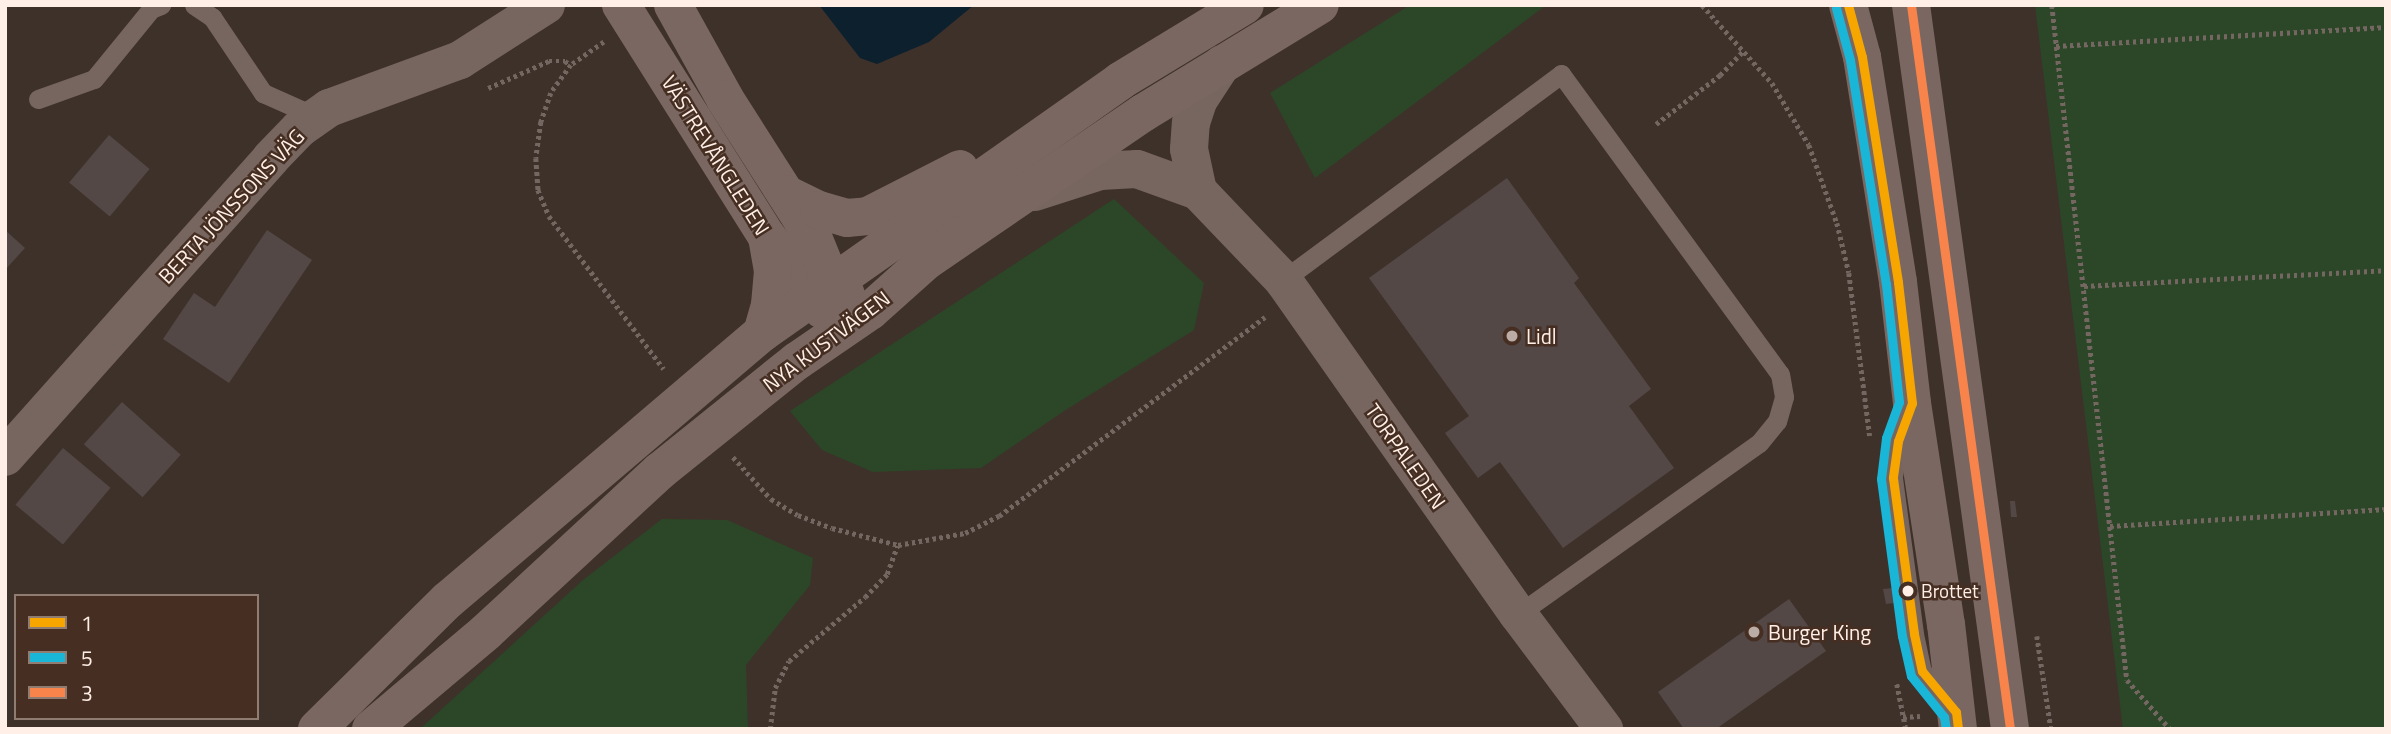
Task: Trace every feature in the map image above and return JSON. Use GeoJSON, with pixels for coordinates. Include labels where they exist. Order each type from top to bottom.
{"type":"FeatureCollection","features":[{"type":"Feature","properties":{"kind":"street","name":"BERTA JÖNSSONS VÄG"},"geometry":{"type":"LineString","coordinates":[[5,457],[271,158],[317,117],[329,108],[460,60],[546,5]]}},
{"type":"Feature","properties":{"kind":"street","name":"VÄSTREVÅNGLEDEN"},"geometry":{"type":"LineString","coordinates":[[621,5],[767,237],[800,275],[825,290]]}},
{"type":"Feature","properties":{"kind":"street","name":"VÄSTREVÅNGLEDEN"},"geometry":{"type":"LineString","coordinates":[[673,5],[725,99],[813,237],[825,266],[825,290]]}},
{"type":"Feature","properties":{"kind":"street","name":"NYA KUSTVÄGEN"},"geometry":{"type":"LineString","coordinates":[[317,729],[448,600],[762,333],[1120,80],[1245,5]]}},
{"type":"Feature","properties":{"kind":"street","name":"NYA KUSTVÄGEN"},"geometry":{"type":"LineString","coordinates":[[371,729],[486,632],[660,471],[797,361],[870,310],[926,261],[1016,197],[1222,64],[1320,5]]}},
{"type":"Feature","properties":{"kind":"street"},"geometry":{"type":"LineString","coordinates":[[1848,5],[1862,57],[1894,255],[1957,720]]}},
{"type":"Feature","properties":{"kind":"street"},"geometry":{"type":"LineString","coordinates":[[1911,5],[2010,729]]}},
{"type":"Feature","properties":{"kind":"street"},"geometry":{"type":"LineString","coordinates":[[1198,191],[1189,149],[1191,123],[1198,101],[1222,64]]}},
{"type":"Feature","properties":{"kind":"street"},"geometry":{"type":"LineString","coordinates":[[786,194],[819,210],[847,218],[868,216],[983,156],[1018,153]]}},
{"type":"Feature","properties":{"kind":"street","name":"TORPALEDEN"},"geometry":{"type":"LineString","coordinates":[[1016,197],[1100,171],[1138,169],[1163,175],[1198,191],[1289,288],[1518,614],[1604,729]]}},
{"type":"Feature","properties":{"kind":"street"},"geometry":{"type":"LineString","coordinates":[[762,333],[770,305],[773,271],[767,237]]}},
{"type":"Feature","properties":{"kind":"street"},"geometry":{"type":"LineString","coordinates":[[797,361],[820,316],[825,290],[870,292],[926,261]]}},
{"type":"Feature","properties":{"kind":"lane"},"geometry":{"type":"LineString","coordinates":[[38,99],[94,79],[151,9],[161,5]]}},
{"type":"Feature","properties":{"kind":"lane"},"geometry":{"type":"LineString","coordinates":[[194,5],[212,17],[263,93],[317,117]]}},
{"type":"Feature","properties":{"kind":"lane"},"geometry":{"type":"LineString","coordinates":[[1289,288],[1561,74],[1780,374],[1784,397],[1777,421],[1759,443],[1518,614]]}},
{"type":"Feature","properties":{"kind":"path"},"geometry":{"type":"LineString","coordinates":[[1702,5],[1772,83],[1809,145],[1837,223],[1849,273],[1870,420],[1870,446]]}},
{"type":"Feature","properties":{"kind":"path"},"geometry":{"type":"LineString","coordinates":[[2052,5],[2127,680],[2170,729]]}},
{"type":"Feature","properties":{"kind":"path"},"geometry":{"type":"LineString","coordinates":[[2056,46],[2386,27]]}},
{"type":"Feature","properties":{"kind":"path"},"geometry":{"type":"LineString","coordinates":[[601,44],[571,65],[551,93],[541,122],[538,190],[549,216],[673,380]]}},
{"type":"Feature","properties":{"kind":"path"},"geometry":{"type":"LineString","coordinates":[[1656,124],[1720,75],[1744,50]]}},
{"type":"Feature","properties":{"kind":"path"},"geometry":{"type":"LineString","coordinates":[[2084,286],[2386,270]]}},
{"type":"Feature","properties":{"kind":"path"},"geometry":{"type":"LineString","coordinates":[[725,447],[771,499],[798,515],[898,545],[965,533],[999,516],[1289,288]]}},
{"type":"Feature","properties":{"kind":"path"},"geometry":{"type":"LineString","coordinates":[[2110,526],[2386,509]]}},
{"type":"Feature","properties":{"kind":"path"},"geometry":{"type":"LineString","coordinates":[[770,729],[775,688],[789,661],[887,574],[898,545]]}},
{"type":"Feature","properties":{"kind":"path"},"geometry":{"type":"LineString","coordinates":[[1896,681],[1906,729]]}},
{"type":"Feature","properties":{"kind":"green space"},"geometry":{"type":"Polygon","coordinates":[[[1410,5],[1545,6],[1315,178],[1270,93],[1410,5]]]}},
{"type":"Feature","properties":{"kind":"green space"},"geometry":{"type":"Polygon","coordinates":[[[2035,5],[2386,5],[2386,729],[2123,729],[2035,5]]]}},
{"type":"Feature","properties":{"kind":"green space"},"geometry":{"type":"Polygon","coordinates":[[[1114,199],[1204,283],[1194,330],[1064,411],[981,468],[873,472],[822,450],[790,411],[1114,199]]]}},
{"type":"Feature","properties":{"kind":"green space"},"geometry":{"type":"Polygon","coordinates":[[[662,519],[727,520],[813,558],[810,585],[746,665],[748,729],[420,729],[583,580],[662,519]]]}},
{"type":"Feature","properties":{"kind":"water"},"geometry":{"type":"Polygon","coordinates":[[[819,5],[974,5],[929,42],[877,64],[860,58],[819,5]]]}},
{"type":"Feature","properties":{"kind":"building"},"geometry":{"type":"Polygon","coordinates":[[[109,135],[150,169],[110,217],[69,182],[109,135]]]}},
{"type":"Feature","properties":{"kind":"building","name":"Lidl"},"geometry":{"type":"Polygon","coordinates":[[[1507,178],[1579,278],[1574,283],[1651,389],[1629,406],[1674,468],[1563,548],[1500,462],[1478,478],[1445,433],[1469,416],[1369,278],[1507,178]]]}},
{"type":"Feature","properties":{"kind":"building"},"geometry":{"type":"Polygon","coordinates":[[[5,230],[25,248],[5,270],[5,230]]]}},
{"type":"Feature","properties":{"kind":"building"},"geometry":{"type":"Polygon","coordinates":[[[267,230],[312,260],[229,383],[163,339],[194,293],[215,307],[267,230]]]}},
{"type":"Feature","properties":{"kind":"building"},"geometry":{"type":"Polygon","coordinates":[[[122,402],[181,455],[143,497],[84,444],[122,402]]]}},
{"type":"Feature","properties":{"kind":"building"},"geometry":{"type":"Polygon","coordinates":[[[63,448],[110,488],[63,545],[15,505],[63,448]]]}},
{"type":"Feature","properties":{"kind":"building"},"geometry":{"type":"Polygon","coordinates":[[[2010,501],[2015,501],[2017,517],[2011,517],[2010,501]]]}},
{"type":"Feature","properties":{"kind":"building"},"geometry":{"type":"Polygon","coordinates":[[[1893,588],[1894,603],[1886,604],[1883,589],[1893,588]]]}},
{"type":"Feature","properties":{"kind":"building"},"geometry":{"type":"Polygon","coordinates":[[[1789,599],[1826,651],[1716,729],[1684,729],[1658,692],[1789,599]]]}},
{"type":"Feature","properties":{"kind":"transit line","name":"1"},"geometry":{"type":"LineString","coordinates":[[1848,5],[1862,57],[1898,282],[1912,403],[1898,441],[1893,478],[1914,634],[1922,671],[1956,712],[1958,729]]}},
{"type":"Feature","properties":{"kind":"transit line","name":"3"},"geometry":{"type":"LineString","coordinates":[[1911,5],[2010,729]]}},
{"type":"Feature","properties":{"kind":"transit line","name":"5"},"geometry":{"type":"LineString","coordinates":[[1836,8],[1850,60],[1886,284],[1899,402],[1886,438],[1881,479],[1902,636],[1911,676],[1944,717],[1946,729]]}},
{"type":"Feature","properties":{"kind":"place","name":"Lidl"},"geometry":{"type":"Point","coordinates":[1512,336]}},
{"type":"Feature","properties":{"kind":"place","name":"Brottet"},"geometry":{"type":"Point","coordinates":[1908,591]}},
{"type":"Feature","properties":{"kind":"place","name":"Burger King"},"geometry":{"type":"Point","coordinates":[1754,632]}}]}
